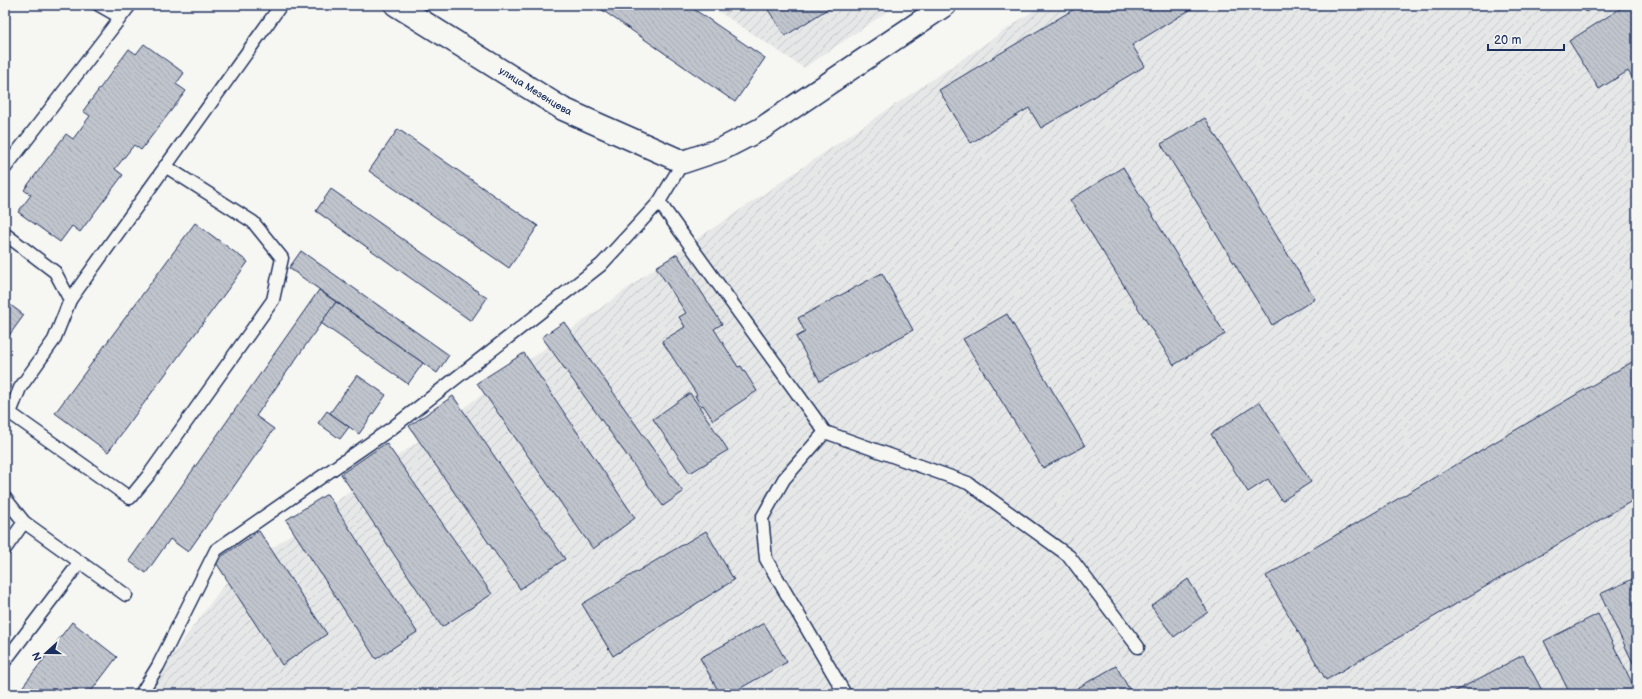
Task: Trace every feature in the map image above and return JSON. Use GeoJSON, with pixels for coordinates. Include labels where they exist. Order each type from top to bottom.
{"type":"FeatureCollection","features":[{"type":"Feature","properties":{"kind":"main road","name":"улица Мезенцева"},"geometry":{"type":"LineString","coordinates":[[396,5],[563,109],[683,162]]}},
{"type":"Feature","properties":{"kind":"main road"},"geometry":{"type":"LineString","coordinates":[[683,162],[722,149],[761,130],[945,5]]}},
{"type":"Feature","properties":{"kind":"lane"},"geometry":{"type":"LineString","coordinates":[[99,5],[120,18]]}},
{"type":"Feature","properties":{"kind":"lane"},"geometry":{"type":"LineString","coordinates":[[5,168],[130,5]]}},
{"type":"Feature","properties":{"kind":"lane"},"geometry":{"type":"LineString","coordinates":[[165,166],[253,222],[282,258],[273,300],[148,476],[130,498],[7,415],[20,388],[54,340],[70,300],[165,166],[280,5]]}},
{"type":"Feature","properties":{"kind":"lane"},"geometry":{"type":"LineString","coordinates":[[141,694],[158,666],[216,550],[392,428],[601,265],[659,202],[683,162]]}},
{"type":"Feature","properties":{"kind":"lane"},"geometry":{"type":"LineString","coordinates":[[659,202],[825,432],[968,483],[1069,556],[1138,647]]}},
{"type":"Feature","properties":{"kind":"lane"},"geometry":{"type":"LineString","coordinates":[[5,234],[55,272],[70,300]]}},
{"type":"Feature","properties":{"kind":"lane"},"geometry":{"type":"LineString","coordinates":[[825,432],[784,479],[762,518],[766,559],[845,694]]}},
{"type":"Feature","properties":{"kind":"lane"},"geometry":{"type":"LineString","coordinates":[[5,498],[24,522],[126,595]]}},
{"type":"Feature","properties":{"kind":"lane"},"geometry":{"type":"LineString","coordinates":[[5,549],[24,522]]}},
{"type":"Feature","properties":{"kind":"lane"},"geometry":{"type":"LineString","coordinates":[[5,661],[80,562]]}},
{"type":"Feature","properties":{"kind":"shaded area"},"geometry":{"type":"Polygon","coordinates":[[[709,5],[897,5],[804,68],[709,5]]]}},
{"type":"Feature","properties":{"kind":"shaded area"},"geometry":{"type":"Polygon","coordinates":[[[1042,5],[1637,5],[1637,694],[143,694],[227,581],[669,258],[1042,5]]]}},
{"type":"Feature","properties":{"kind":"building"},"geometry":{"type":"Polygon","coordinates":[[[595,5],[688,5],[765,58],[735,102],[595,5]]]}},
{"type":"Feature","properties":{"kind":"building"},"geometry":{"type":"Polygon","coordinates":[[[765,5],[834,5],[785,36],[765,5]]]}},
{"type":"Feature","properties":{"kind":"building"},"geometry":{"type":"Polygon","coordinates":[[[1081,5],[1198,5],[1132,45],[1145,66],[1041,128],[1029,108],[971,143],[939,90],[1081,5]]]}},
{"type":"Feature","properties":{"kind":"building"},"geometry":{"type":"Polygon","coordinates":[[[1581,5],[1596,5],[1586,12],[1581,5]]]}},
{"type":"Feature","properties":{"kind":"building"},"geometry":{"type":"Polygon","coordinates":[[[1626,5],[1637,5],[1637,85],[1628,71],[1599,89],[1569,41],[1626,5]]]}},
{"type":"Feature","properties":{"kind":"building"},"geometry":{"type":"Polygon","coordinates":[[[144,44],[184,73],[176,84],[186,91],[141,150],[134,145],[115,169],[123,175],[80,232],[72,226],[60,242],[18,212],[31,195],[24,190],[66,134],[73,139],[90,116],[83,111],[129,49],[136,54],[144,44]]]}},
{"type":"Feature","properties":{"kind":"building"},"geometry":{"type":"Polygon","coordinates":[[[1205,118],[1315,299],[1272,325],[1161,144],[1205,118]]]}},
{"type":"Feature","properties":{"kind":"building"},"geometry":{"type":"Polygon","coordinates":[[[398,129],[538,226],[509,268],[369,171],[398,129]]]}},
{"type":"Feature","properties":{"kind":"building"},"geometry":{"type":"Polygon","coordinates":[[[1123,167],[1225,334],[1174,365],[1070,200],[1123,167]]]}},
{"type":"Feature","properties":{"kind":"building"},"geometry":{"type":"Polygon","coordinates":[[[331,189],[487,298],[471,321],[316,211],[331,189]]]}},
{"type":"Feature","properties":{"kind":"building"},"geometry":{"type":"Polygon","coordinates":[[[195,223],[248,262],[108,452],[55,413],[195,223]]]}},
{"type":"Feature","properties":{"kind":"building"},"geometry":{"type":"Polygon","coordinates":[[[301,251],[449,355],[437,373],[289,268],[301,251]]]}},
{"type":"Feature","properties":{"kind":"building"},"geometry":{"type":"Polygon","coordinates":[[[677,254],[722,324],[714,329],[738,367],[741,366],[757,391],[713,420],[703,405],[701,406],[695,396],[697,395],[662,341],[685,327],[679,317],[686,313],[656,267],[677,254]]]}},
{"type":"Feature","properties":{"kind":"building"},"geometry":{"type":"Polygon","coordinates":[[[882,273],[913,330],[820,381],[796,337],[805,332],[798,318],[882,273]]]}},
{"type":"Feature","properties":{"kind":"building"},"geometry":{"type":"Polygon","coordinates":[[[319,290],[336,302],[256,416],[274,429],[188,552],[170,539],[146,573],[129,561],[319,290]]]}},
{"type":"Feature","properties":{"kind":"building"},"geometry":{"type":"Polygon","coordinates":[[[5,301],[24,315],[5,341],[5,301]]]}},
{"type":"Feature","properties":{"kind":"building"},"geometry":{"type":"Polygon","coordinates":[[[336,302],[423,363],[408,384],[321,323],[336,302]]]}},
{"type":"Feature","properties":{"kind":"building"},"geometry":{"type":"Polygon","coordinates":[[[1007,314],[1085,446],[1043,468],[963,339],[1007,314]]]}},
{"type":"Feature","properties":{"kind":"building"},"geometry":{"type":"Polygon","coordinates":[[[564,322],[683,492],[663,506],[542,337],[564,322]]]}},
{"type":"Feature","properties":{"kind":"building"},"geometry":{"type":"Polygon","coordinates":[[[524,353],[635,518],[593,549],[477,383],[524,353]]]}},
{"type":"Feature","properties":{"kind":"building"},"geometry":{"type":"Polygon","coordinates":[[[1637,359],[1637,498],[1326,680],[1266,576],[1637,359]]]}},
{"type":"Feature","properties":{"kind":"building"},"geometry":{"type":"Polygon","coordinates":[[[357,375],[386,395],[359,434],[330,413],[357,375]]]}},
{"type":"Feature","properties":{"kind":"building"},"geometry":{"type":"Polygon","coordinates":[[[690,393],[728,450],[690,473],[653,419],[690,393]]]}},
{"type":"Feature","properties":{"kind":"building"},"geometry":{"type":"Polygon","coordinates":[[[453,396],[565,559],[520,589],[409,426],[453,396]]]}},
{"type":"Feature","properties":{"kind":"building"},"geometry":{"type":"Polygon","coordinates":[[[1260,402],[1311,482],[1282,501],[1268,479],[1248,492],[1211,434],[1260,402]]]}},
{"type":"Feature","properties":{"kind":"building"},"geometry":{"type":"Polygon","coordinates":[[[327,411],[349,427],[340,439],[318,423],[327,411]]]}},
{"type":"Feature","properties":{"kind":"building"},"geometry":{"type":"Polygon","coordinates":[[[386,443],[492,594],[442,627],[341,474],[386,443]]]}},
{"type":"Feature","properties":{"kind":"building"},"geometry":{"type":"Polygon","coordinates":[[[327,494],[417,632],[376,659],[286,520],[327,494]]]}},
{"type":"Feature","properties":{"kind":"building"},"geometry":{"type":"Polygon","coordinates":[[[259,531],[327,634],[282,665],[215,561],[259,531]]]}},
{"type":"Feature","properties":{"kind":"building"},"geometry":{"type":"Polygon","coordinates":[[[706,531],[734,580],[613,656],[582,604],[706,531]]]}},
{"type":"Feature","properties":{"kind":"building"},"geometry":{"type":"Polygon","coordinates":[[[1637,577],[1637,671],[1600,594],[1637,577]]]}},
{"type":"Feature","properties":{"kind":"building"},"geometry":{"type":"Polygon","coordinates":[[[1188,579],[1208,612],[1174,637],[1151,606],[1188,579]]]}},
{"type":"Feature","properties":{"kind":"building"},"geometry":{"type":"Polygon","coordinates":[[[1598,614],[1637,694],[1570,694],[1544,641],[1598,614]]]}},
{"type":"Feature","properties":{"kind":"building"},"geometry":{"type":"Polygon","coordinates":[[[72,622],[117,657],[89,694],[17,694],[72,622]]]}},
{"type":"Feature","properties":{"kind":"building"},"geometry":{"type":"Polygon","coordinates":[[[764,623],[787,662],[730,694],[720,694],[700,658],[764,623]]]}},
{"type":"Feature","properties":{"kind":"building"},"geometry":{"type":"Polygon","coordinates":[[[1523,655],[1544,694],[1450,694],[1523,655]]]}},
{"type":"Feature","properties":{"kind":"building"},"geometry":{"type":"Polygon","coordinates":[[[1116,666],[1132,694],[1067,694],[1116,666]]]}}]}
